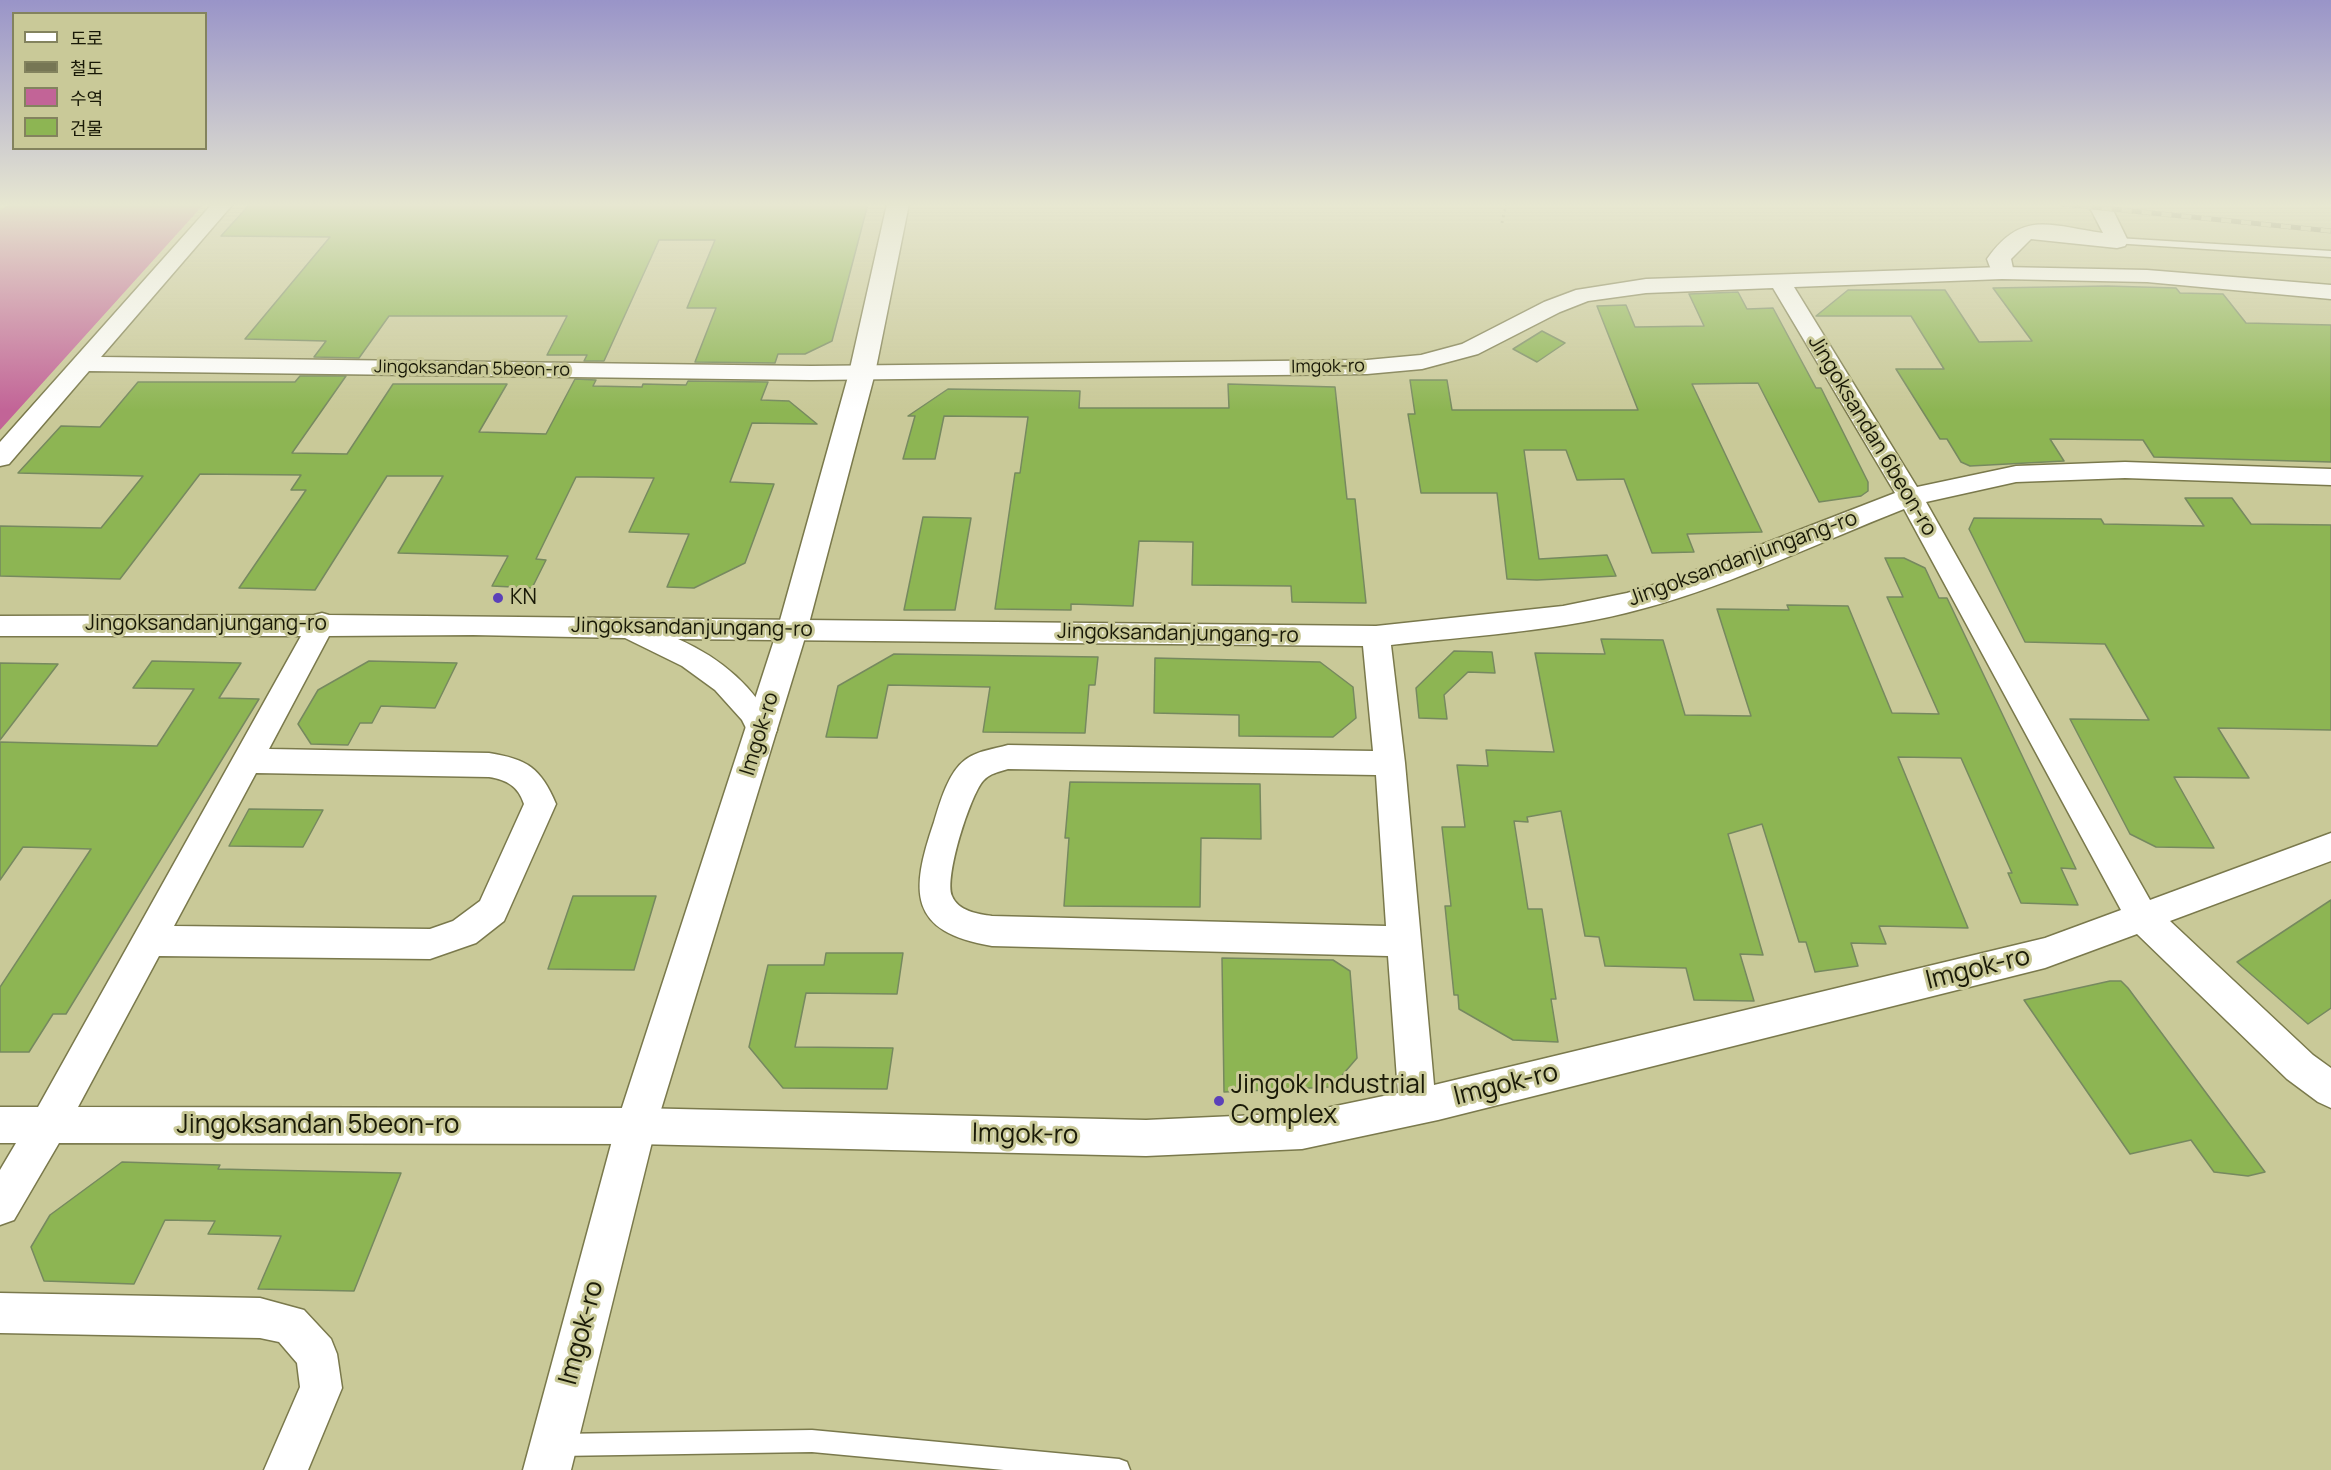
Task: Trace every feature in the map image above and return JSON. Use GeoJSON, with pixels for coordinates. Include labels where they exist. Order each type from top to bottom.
{"type":"FeatureCollection","features":[{"type":"Feature","properties":{"kind":"main road","name":"Imgok-ro"},"geometry":{"type":"LineString","coordinates":[[550,1457],[636,1126],[792,631],[862,373],[883,273]]}},
{"type":"Feature","properties":{"kind":"street"},"geometry":{"type":"LineString","coordinates":[[0,458],[163,273]]}},
{"type":"Feature","properties":{"kind":"street"},"geometry":{"type":"LineString","coordinates":[[1780,282],[2002,273],[2147,276],[2331,291]]}},
{"type":"Feature","properties":{"kind":"street","name":"Imgok-ro"},"geometry":{"type":"LineString","coordinates":[[862,373],[1367,367],[1411,363],[1470,349],[1552,307],[1584,296],[1646,286],[1780,282]]}},
{"type":"Feature","properties":{"kind":"street","name":"Jingoksandan 6beon-ro"},"geometry":{"type":"LineString","coordinates":[[1780,282],[1910,496],[2142,916],[2300,1067],[2331,1090]]}},
{"type":"Feature","properties":{"kind":"street","name":"Jingoksandan 5beon-ro"},"geometry":{"type":"LineString","coordinates":[[82,364],[862,373]]}},
{"type":"Feature","properties":{"kind":"street","name":"Jingoksandanjungang-ro"},"geometry":{"type":"LineString","coordinates":[[0,626],[322,623],[616,626],[792,631],[1376,636],[1563,616],[1627,603],[1683,586],[1910,496],[2016,474],[2125,470],[2331,477]]}},
{"type":"Feature","properties":{"kind":"street"},"geometry":{"type":"LineString","coordinates":[[0,1206],[48,1126],[322,623]]}},
{"type":"Feature","properties":{"kind":"street"},"geometry":{"type":"LineString","coordinates":[[616,626],[700,662],[745,702],[754,712],[762,730]]}},
{"type":"Feature","properties":{"kind":"street"},"geometry":{"type":"LineString","coordinates":[[1376,636],[1390,763],[1417,1107]]}},
{"type":"Feature","properties":{"kind":"street"},"geometry":{"type":"LineString","coordinates":[[1390,763],[1008,757],[974,770],[964,782],[956,798],[933,891],[940,906],[950,917],[967,927],[992,932],[1404,941]]}},
{"type":"Feature","properties":{"kind":"street"},"geometry":{"type":"LineString","coordinates":[[147,941],[430,944],[464,932],[492,911],[540,804],[533,785],[512,768],[489,765],[246,761]]}},
{"type":"Feature","properties":{"kind":"street"},"geometry":{"type":"LineString","coordinates":[[2142,916],[2331,847]]}},
{"type":"Feature","properties":{"kind":"street","name":"Imgok-ro"},"geometry":{"type":"LineString","coordinates":[[636,1126],[1146,1138],[1302,1131],[1417,1107],[2045,953],[2142,916]]}},
{"type":"Feature","properties":{"kind":"street","name":"Jingoksandan 5beon-ro"},"geometry":{"type":"LineString","coordinates":[[0,1125],[636,1126]]}},
{"type":"Feature","properties":{"kind":"street"},"geometry":{"type":"LineString","coordinates":[[0,1313],[260,1318],[290,1324],[316,1354],[321,1388],[286,1470]]}},
{"type":"Feature","properties":{"kind":"lane"},"geometry":{"type":"LineString","coordinates":[[550,1457],[812,1441],[1119,1470]]}},
{"type":"Feature","properties":{"kind":"water"},"geometry":{"type":"Polygon","coordinates":[[[0,273],[142,273],[0,430],[0,273]]]}},
{"type":"Feature","properties":{"kind":"building"},"geometry":{"type":"Polygon","coordinates":[[[300,273],[644,273],[604,361],[584,361],[587,355],[547,355],[567,316],[389,316],[359,358],[314,357],[326,341],[245,339],[300,273]]]}},
{"type":"Feature","properties":{"kind":"building"},"geometry":{"type":"Polygon","coordinates":[[[702,273],[850,273],[832,341],[805,354],[778,354],[775,363],[695,362],[716,308],[687,308],[702,273]]]}},
{"type":"Feature","properties":{"kind":"building"},"geometry":{"type":"Polygon","coordinates":[[[2107,286],[2176,288],[2180,293],[2223,294],[2246,323],[2331,325],[2331,462],[2154,457],[2143,440],[2050,439],[2064,461],[1970,466],[1961,462],[1947,439],[1940,439],[1896,369],[1944,369],[1911,316],[1816,316],[1848,290],[1945,290],[1979,342],[2032,341],[1993,288],[2107,286]]]}},
{"type":"Feature","properties":{"kind":"building"},"geometry":{"type":"Polygon","coordinates":[[[1738,292],[1747,309],[1773,308],[1816,388],[1821,388],[1868,482],[1868,491],[1861,496],[1819,502],[1758,383],[1692,384],[1762,532],[1687,534],[1694,552],[1652,553],[1624,479],[1577,480],[1566,450],[1524,450],[1539,559],[1607,555],[1616,576],[1537,580],[1507,579],[1497,493],[1421,493],[1408,414],[1415,414],[1410,380],[1447,380],[1452,410],[1638,410],[1597,306],[1626,305],[1635,327],[1704,326],[1689,294],[1738,292]]]}},
{"type":"Feature","properties":{"kind":"building"},"geometry":{"type":"Polygon","coordinates":[[[1542,331],[1565,343],[1537,362],[1513,349],[1542,331]]]}},
{"type":"Feature","properties":{"kind":"building"},"geometry":{"type":"Polygon","coordinates":[[[300,376],[346,376],[292,453],[347,454],[393,384],[507,384],[479,432],[546,434],[575,379],[596,380],[593,386],[642,387],[643,384],[686,385],[688,381],[768,382],[761,400],[789,401],[817,424],[752,423],[730,482],[774,484],[745,563],[694,588],[667,587],[689,534],[629,532],[654,478],[576,477],[536,559],[546,560],[532,588],[492,586],[508,556],[398,553],[443,476],[387,476],[315,590],[239,588],[306,490],[291,490],[301,475],[200,474],[120,579],[0,576],[0,526],[101,528],[143,476],[18,473],[61,426],[100,427],[138,382],[295,382],[300,376]]]}},
{"type":"Feature","properties":{"kind":"building"},"geometry":{"type":"Polygon","coordinates":[[[1228,384],[1335,387],[1347,499],[1355,499],[1366,603],[1292,602],[1291,586],[1192,585],[1193,542],[1139,541],[1133,606],[1071,604],[1071,610],[995,609],[1015,473],[1020,473],[1028,417],[944,416],[935,459],[903,459],[915,416],[908,416],[948,389],[1080,391],[1079,408],[1229,408],[1228,384]]]}},
{"type":"Feature","properties":{"kind":"building"},"geometry":{"type":"Polygon","coordinates":[[[2185,498],[2232,498],[2251,524],[2331,525],[2331,730],[2218,728],[2249,778],[2174,777],[2214,848],[2156,847],[2130,834],[2070,719],[2149,720],[2105,644],[2025,642],[1969,529],[1974,518],[2101,519],[2104,524],[2204,526],[2185,498]]]}},
{"type":"Feature","properties":{"kind":"building"},"geometry":{"type":"Polygon","coordinates":[[[923,517],[971,518],[955,610],[904,610],[923,517]]]}},
{"type":"Feature","properties":{"kind":"building"},"geometry":{"type":"Polygon","coordinates":[[[1885,558],[1904,558],[1925,568],[1939,598],[1947,598],[2076,869],[2061,868],[2078,905],[2021,903],[2008,873],[2012,873],[1961,758],[1898,757],[1968,928],[1879,926],[1886,944],[1851,943],[1858,966],[1815,972],[1806,942],[1799,942],[1762,824],[1728,834],[1763,955],[1740,954],[1754,1001],[1694,1000],[1686,968],[1605,966],[1599,937],[1585,936],[1561,811],[1527,817],[1528,822],[1514,821],[1528,909],[1542,909],[1556,999],[1551,999],[1558,1042],[1513,1040],[1459,1009],[1458,995],[1454,995],[1445,906],[1451,906],[1442,827],[1465,827],[1457,765],[1488,766],[1486,750],[1554,752],[1535,653],[1605,654],[1601,639],[1663,640],[1685,715],[1751,716],[1717,609],[1789,610],[1787,605],[1848,606],[1892,713],[1939,714],[1887,597],[1903,597],[1885,558]]]}},
{"type":"Feature","properties":{"kind":"building"},"geometry":{"type":"Polygon","coordinates":[[[1454,651],[1492,652],[1495,673],[1468,672],[1444,695],[1447,719],[1419,718],[1416,688],[1454,651]]]}},
{"type":"Feature","properties":{"kind":"building"},"geometry":{"type":"Polygon","coordinates":[[[894,654],[1098,657],[1095,685],[1089,685],[1085,733],[983,732],[990,687],[888,685],[877,738],[826,737],[838,686],[894,654]]]}},
{"type":"Feature","properties":{"kind":"building"},"geometry":{"type":"Polygon","coordinates":[[[1155,658],[1320,662],[1353,687],[1356,718],[1333,737],[1239,736],[1239,715],[1154,713],[1155,658]]]}},
{"type":"Feature","properties":{"kind":"building"},"geometry":{"type":"Polygon","coordinates":[[[152,661],[241,663],[219,698],[259,699],[66,1014],[53,1014],[29,1052],[0,1052],[0,987],[91,849],[23,847],[0,880],[0,742],[157,746],[194,689],[133,688],[152,661]]]}},
{"type":"Feature","properties":{"kind":"building"},"geometry":{"type":"Polygon","coordinates":[[[369,661],[457,663],[435,708],[381,706],[372,723],[360,723],[348,745],[311,744],[298,724],[318,690],[369,661]]]}},
{"type":"Feature","properties":{"kind":"building"},"geometry":{"type":"Polygon","coordinates":[[[0,663],[58,664],[0,740],[0,663]]]}},
{"type":"Feature","properties":{"kind":"building"},"geometry":{"type":"Polygon","coordinates":[[[1070,782],[1260,784],[1261,839],[1201,838],[1200,907],[1064,906],[1069,838],[1065,838],[1070,782]]]}},
{"type":"Feature","properties":{"kind":"building"},"geometry":{"type":"Polygon","coordinates":[[[249,809],[323,810],[303,847],[229,846],[249,809]]]}},
{"type":"Feature","properties":{"kind":"building"},"geometry":{"type":"Polygon","coordinates":[[[573,896],[656,896],[634,970],[548,969],[573,896]]]}},
{"type":"Feature","properties":{"kind":"building"},"geometry":{"type":"Polygon","coordinates":[[[2331,900],[2331,1008],[2308,1024],[2237,962],[2331,900]]]}},
{"type":"Feature","properties":{"kind":"building"},"geometry":{"type":"Polygon","coordinates":[[[826,953],[903,953],[897,994],[806,993],[795,1047],[893,1048],[887,1089],[783,1088],[749,1047],[768,965],[824,965],[826,953]]]}},
{"type":"Feature","properties":{"kind":"building"},"geometry":{"type":"Polygon","coordinates":[[[1222,958],[1333,960],[1350,971],[1357,1058],[1332,1087],[1224,1092],[1222,958]]]}},
{"type":"Feature","properties":{"kind":"building"},"geometry":{"type":"Polygon","coordinates":[[[2110,981],[2121,981],[2128,988],[2265,1172],[2248,1176],[2214,1172],[2191,1140],[2130,1154],[2024,1000],[2110,981]]]}},
{"type":"Feature","properties":{"kind":"building"},"geometry":{"type":"Polygon","coordinates":[[[122,1162],[220,1165],[218,1169],[401,1173],[354,1291],[258,1289],[281,1236],[208,1234],[215,1221],[165,1220],[134,1284],[44,1281],[31,1247],[50,1215],[122,1162]]]}},
{"type":"Feature","properties":{"kind":"place","name":"KN"},"geometry":{"type":"Point","coordinates":[498,598]}},
{"type":"Feature","properties":{"kind":"place","name":"Jingok Industrial Complex"},"geometry":{"type":"Point","coordinates":[1219,1101]}}]}
